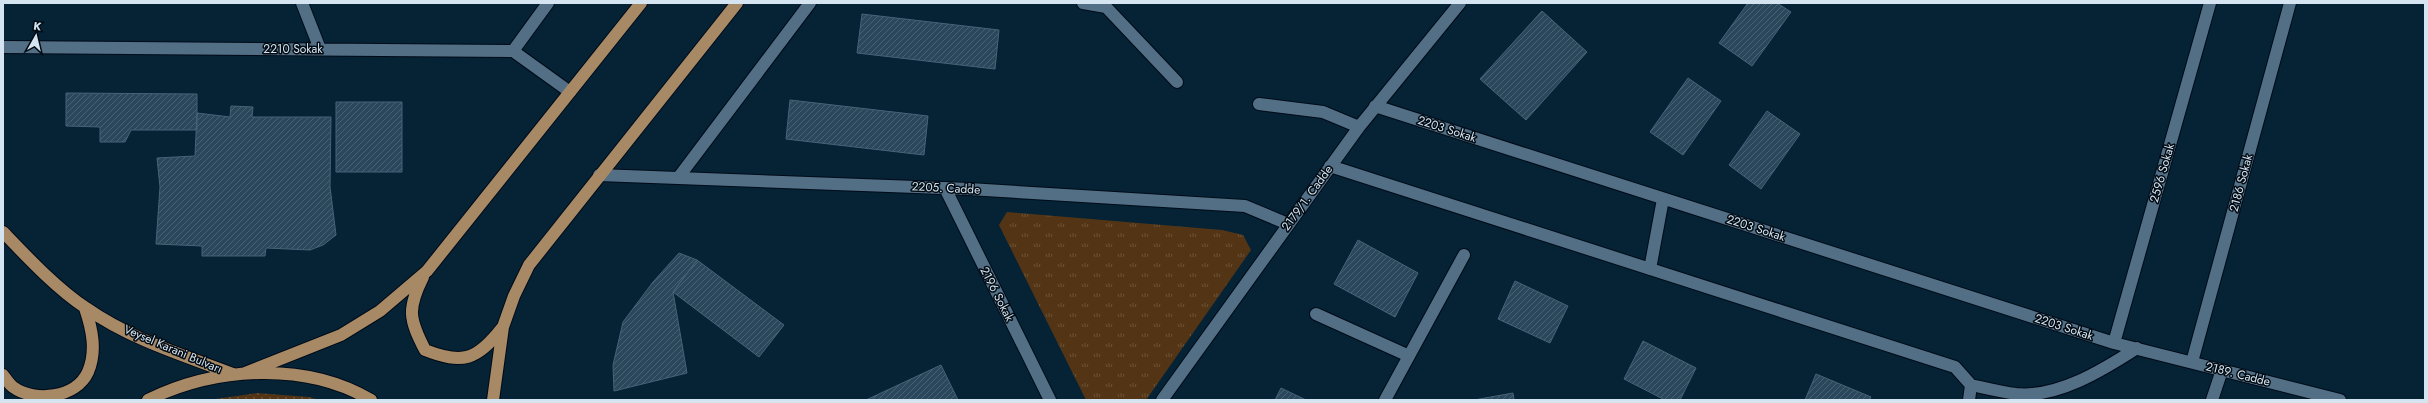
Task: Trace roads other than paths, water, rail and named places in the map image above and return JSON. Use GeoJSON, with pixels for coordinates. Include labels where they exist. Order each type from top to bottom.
{"type":"FeatureCollection","features":[{"type":"Feature","properties":{"kind":"main road"},"geometry":{"type":"LineString","coordinates":[[503,327],[488,346],[470,357],[447,359],[425,350],[414,330],[410,312],[417,290],[427,271],[641,3]]}},
{"type":"Feature","properties":{"kind":"main road"},"geometry":{"type":"LineString","coordinates":[[493,400],[503,327],[514,296],[529,265],[737,3]]}},
{"type":"Feature","properties":{"kind":"main road","name":"Veysel Karani Bulvarı"},"geometry":{"type":"LineString","coordinates":[[3,232],[29,259],[85,308],[138,338],[233,374]]}},
{"type":"Feature","properties":{"kind":"main road"},"geometry":{"type":"LineString","coordinates":[[245,373],[341,335],[380,311],[427,271]]}},
{"type":"Feature","properties":{"kind":"main road"},"geometry":{"type":"LineString","coordinates":[[3,376],[14,388],[38,398],[57,396],[76,388],[88,372],[92,356],[93,332],[85,308]]}},
{"type":"Feature","properties":{"kind":"main road"},"geometry":{"type":"LineString","coordinates":[[148,400],[174,387],[233,374],[245,373],[287,374],[328,382],[371,400]]}},
{"type":"Feature","properties":{"kind":"street"},"geometry":{"type":"LineString","coordinates":[[302,3],[320,50]]}},
{"type":"Feature","properties":{"kind":"street"},"geometry":{"type":"LineString","coordinates":[[548,3],[512,51],[570,92]]}},
{"type":"Feature","properties":{"kind":"street"},"geometry":{"type":"LineString","coordinates":[[678,178],[810,3]]}},
{"type":"Feature","properties":{"kind":"street"},"geometry":{"type":"LineString","coordinates":[[1083,3],[1106,7],[1177,82]]}},
{"type":"Feature","properties":{"kind":"street","name":"2179/1. Cadde"},"geometry":{"type":"LineString","coordinates":[[1162,400],[1359,127],[1451,8],[1460,3]]}},
{"type":"Feature","properties":{"kind":"street","name":"2596 Sokak"},"geometry":{"type":"LineString","coordinates":[[2114,343],[2210,3]]}},
{"type":"Feature","properties":{"kind":"street","name":"2186 Sokak"},"geometry":{"type":"LineString","coordinates":[[2192,362],[2290,3]]}},
{"type":"Feature","properties":{"kind":"street","name":"2210 Sokak"},"geometry":{"type":"LineString","coordinates":[[3,47],[512,51]]}},
{"type":"Feature","properties":{"kind":"street"},"geometry":{"type":"LineString","coordinates":[[1259,104],[1323,112],[1359,127]]}},
{"type":"Feature","properties":{"kind":"street","name":"2203 Sokak"},"geometry":{"type":"LineString","coordinates":[[1375,106],[2114,343],[2137,348]]}},
{"type":"Feature","properties":{"kind":"street"},"geometry":{"type":"LineString","coordinates":[[1330,166],[1955,367],[1971,385],[2017,394],[2042,392],[2079,381],[2104,369],[2137,348]]}},
{"type":"Feature","properties":{"kind":"street","name":"2205. Cadde"},"geometry":{"type":"LineString","coordinates":[[599,175],[945,188],[1245,206],[1288,224]]}},
{"type":"Feature","properties":{"kind":"street","name":"2196 Sokak"},"geometry":{"type":"LineString","coordinates":[[945,188],[1050,400]]}},
{"type":"Feature","properties":{"kind":"street"},"geometry":{"type":"LineString","coordinates":[[1650,269],[1663,199]]}},
{"type":"Feature","properties":{"kind":"street"},"geometry":{"type":"LineString","coordinates":[[1386,400],[1464,255]]}},
{"type":"Feature","properties":{"kind":"street"},"geometry":{"type":"LineString","coordinates":[[1316,314],[1409,356]]}},
{"type":"Feature","properties":{"kind":"street","name":"2189. Cadde"},"geometry":{"type":"LineString","coordinates":[[2137,348],[2340,400]]}},
{"type":"Feature","properties":{"kind":"street"},"geometry":{"type":"LineString","coordinates":[[2212,400],[2222,370]]}},
{"type":"Feature","properties":{"kind":"street"},"geometry":{"type":"LineString","coordinates":[[1969,400],[1971,385]]}}]}
